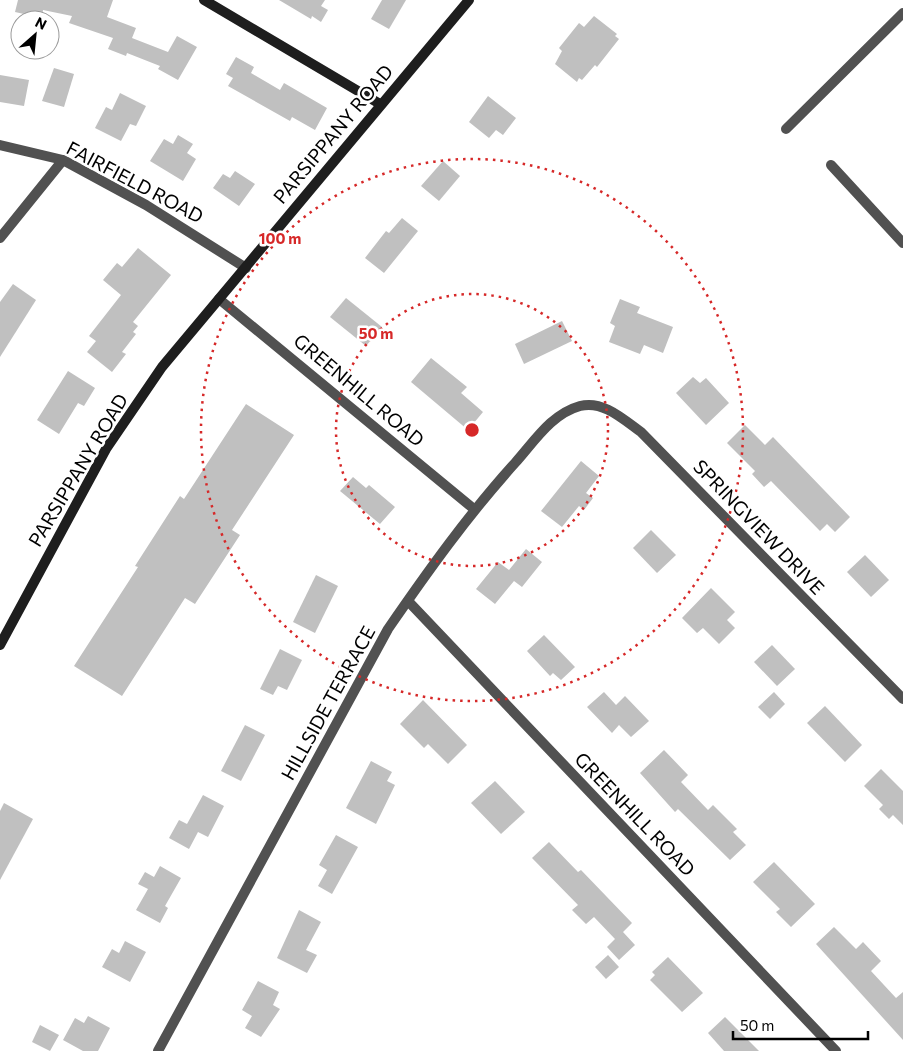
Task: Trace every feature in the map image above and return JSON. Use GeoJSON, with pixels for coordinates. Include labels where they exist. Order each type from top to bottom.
{"type":"FeatureCollection","features":[{"type":"Feature","properties":{"kind":"main road"},"geometry":{"type":"LineString","coordinates":[[204,0],[380,104]]}},
{"type":"Feature","properties":{"kind":"main road","name":"PARSIPPANY ROAD"},"geometry":{"type":"LineString","coordinates":[[0,644],[106,449],[162,367],[468,0]]}},
{"type":"Feature","properties":{"kind":"street"},"geometry":{"type":"LineString","coordinates":[[786,129],[903,14]]}},
{"type":"Feature","properties":{"kind":"street","name":"FAIRFIELD ROAD"},"geometry":{"type":"LineString","coordinates":[[0,145],[63,160],[146,205],[246,268]]}},
{"type":"Feature","properties":{"kind":"street"},"geometry":{"type":"LineString","coordinates":[[0,238],[63,160]]}},
{"type":"Feature","properties":{"kind":"street"},"geometry":{"type":"LineString","coordinates":[[831,165],[903,243]]}},
{"type":"Feature","properties":{"kind":"street","name":"GREENHILL ROAD"},"geometry":{"type":"LineString","coordinates":[[219,299],[474,509]]}},
{"type":"Feature","properties":{"kind":"street","name":"SPRINGVIEW DRIVE"},"geometry":{"type":"LineString","coordinates":[[575,408],[593,405],[610,410],[641,432],[903,699]]}},
{"type":"Feature","properties":{"kind":"street","name":"HILLSIDE TERRACE"},"geometry":{"type":"LineString","coordinates":[[158,1051],[388,629],[474,509],[549,424],[575,408]]}},
{"type":"Feature","properties":{"kind":"street","name":"GREENHILL ROAD"},"geometry":{"type":"LineString","coordinates":[[408,601],[836,1051]]}},
{"type":"Feature","properties":{"kind":"building"},"geometry":{"type":"Polygon","coordinates":[[[18,0],[113,0],[107,17],[136,28],[132,38],[168,52],[177,36],[197,47],[178,80],[158,69],[160,66],[127,53],[126,56],[108,49],[113,38],[69,23],[72,16],[60,14],[60,10],[16,10],[18,0]]]}},
{"type":"Feature","properties":{"kind":"building"},"geometry":{"type":"Polygon","coordinates":[[[279,0],[325,0],[321,6],[328,10],[321,22],[312,16],[311,19],[279,0]]]}},
{"type":"Feature","properties":{"kind":"building"},"geometry":{"type":"Polygon","coordinates":[[[382,0],[406,0],[389,29],[371,19],[382,0]]]}},
{"type":"Feature","properties":{"kind":"building"},"geometry":{"type":"Polygon","coordinates":[[[594,16],[617,34],[615,36],[619,39],[597,67],[595,65],[582,80],[579,78],[577,82],[555,64],[562,51],[559,48],[579,23],[584,27],[594,16]]]}},
{"type":"Feature","properties":{"kind":"building"},"geometry":{"type":"Polygon","coordinates":[[[236,57],[254,67],[251,73],[280,90],[284,83],[327,108],[315,130],[292,117],[290,121],[228,86],[233,78],[226,74],[236,57]]]}},
{"type":"Feature","properties":{"kind":"building"},"geometry":{"type":"Polygon","coordinates":[[[54,68],[74,74],[64,107],[42,101],[54,68]]]}},
{"type":"Feature","properties":{"kind":"building"},"geometry":{"type":"Polygon","coordinates":[[[0,75],[29,80],[24,106],[0,102],[0,75]]]}},
{"type":"Feature","properties":{"kind":"building"},"geometry":{"type":"Polygon","coordinates":[[[120,93],[146,106],[136,126],[130,124],[121,141],[95,128],[106,107],[112,110],[120,93]]]}},
{"type":"Feature","properties":{"kind":"building"},"geometry":{"type":"Polygon","coordinates":[[[488,96],[516,118],[503,135],[496,130],[489,138],[469,122],[488,96]]]}},
{"type":"Feature","properties":{"kind":"building"},"geometry":{"type":"Polygon","coordinates":[[[178,135],[193,144],[187,153],[196,159],[183,181],[150,161],[164,139],[173,144],[178,135]]]}},
{"type":"Feature","properties":{"kind":"building"},"geometry":{"type":"Polygon","coordinates":[[[443,161],[460,176],[439,201],[421,186],[443,161]]]}},
{"type":"Feature","properties":{"kind":"building"},"geometry":{"type":"Polygon","coordinates":[[[235,171],[255,184],[239,206],[213,188],[223,174],[230,178],[235,171]]]}},
{"type":"Feature","properties":{"kind":"building"},"geometry":{"type":"Polygon","coordinates":[[[402,218],[418,231],[384,273],[365,258],[386,231],[389,233],[402,218]]]}},
{"type":"Feature","properties":{"kind":"building"},"geometry":{"type":"Polygon","coordinates":[[[138,248],[171,275],[133,322],[138,326],[133,332],[136,334],[122,352],[126,354],[112,372],[87,352],[96,341],[89,336],[121,295],[103,280],[117,263],[122,267],[138,248]]]}},
{"type":"Feature","properties":{"kind":"building"},"geometry":{"type":"Polygon","coordinates":[[[13,284],[36,300],[0,357],[0,302],[13,284]]]}},
{"type":"Feature","properties":{"kind":"building"},"geometry":{"type":"Polygon","coordinates":[[[346,298],[382,327],[366,346],[330,317],[346,298]]]}},
{"type":"Feature","properties":{"kind":"building"},"geometry":{"type":"Polygon","coordinates":[[[620,299],[640,307],[637,313],[673,327],[663,353],[644,345],[640,354],[609,342],[615,326],[610,323],[620,299]]]}},
{"type":"Feature","properties":{"kind":"building"},"geometry":{"type":"Polygon","coordinates":[[[562,321],[572,341],[524,364],[515,344],[562,321]]]}},
{"type":"Feature","properties":{"kind":"building"},"geometry":{"type":"Polygon","coordinates":[[[431,358],[467,387],[461,393],[483,412],[468,430],[411,382],[431,358]]]}},
{"type":"Feature","properties":{"kind":"building"},"geometry":{"type":"Polygon","coordinates":[[[68,371],[95,388],[84,406],[78,403],[59,434],[37,420],[68,371]]]}},
{"type":"Feature","properties":{"kind":"building"},"geometry":{"type":"Polygon","coordinates":[[[693,377],[700,383],[706,378],[729,403],[706,425],[676,393],[693,377]]]}},
{"type":"Feature","properties":{"kind":"building"},"geometry":{"type":"Polygon","coordinates":[[[246,404],[294,435],[232,530],[240,535],[195,604],[185,598],[122,696],[74,666],[138,567],[135,566],[180,496],[184,499],[246,404]]]}},
{"type":"Feature","properties":{"kind":"building"},"geometry":{"type":"Polygon","coordinates":[[[745,425],[765,445],[773,437],[850,517],[835,532],[827,524],[820,531],[771,481],[764,487],[752,474],[755,471],[727,443],[745,425]]]}},
{"type":"Feature","properties":{"kind":"building"},"geometry":{"type":"Polygon","coordinates":[[[581,461],[599,476],[586,493],[593,498],[584,510],[579,506],[562,527],[541,511],[581,461]]]}},
{"type":"Feature","properties":{"kind":"building"},"geometry":{"type":"Polygon","coordinates":[[[353,477],[366,488],[369,485],[395,507],[380,524],[340,491],[353,477]]]}},
{"type":"Feature","properties":{"kind":"building"},"geometry":{"type":"Polygon","coordinates":[[[651,530],[676,555],[657,573],[633,548],[651,530]]]}},
{"type":"Feature","properties":{"kind":"building"},"geometry":{"type":"Polygon","coordinates":[[[526,549],[542,562],[522,587],[514,581],[495,604],[476,589],[498,562],[509,570],[526,549]]]}},
{"type":"Feature","properties":{"kind":"building"},"geometry":{"type":"Polygon","coordinates":[[[865,555],[889,580],[871,597],[847,572],[865,555]]]}},
{"type":"Feature","properties":{"kind":"building"},"geometry":{"type":"Polygon","coordinates":[[[316,575],[338,586],[315,633],[293,622],[316,575]]]}},
{"type":"Feature","properties":{"kind":"building"},"geometry":{"type":"Polygon","coordinates":[[[711,588],[735,612],[727,620],[735,628],[719,644],[703,628],[697,633],[682,618],[711,588]]]}},
{"type":"Feature","properties":{"kind":"building"},"geometry":{"type":"Polygon","coordinates":[[[544,635],[575,667],[561,680],[553,673],[550,676],[527,651],[544,635]]]}},
{"type":"Feature","properties":{"kind":"building"},"geometry":{"type":"Polygon","coordinates":[[[772,645],[795,669],[777,686],[754,662],[772,645]]]}},
{"type":"Feature","properties":{"kind":"building"},"geometry":{"type":"Polygon","coordinates":[[[280,649],[302,660],[287,690],[278,686],[273,695],[260,689],[280,649]]]}},
{"type":"Feature","properties":{"kind":"building"},"geometry":{"type":"Polygon","coordinates":[[[604,692],[616,705],[625,696],[649,721],[631,737],[619,725],[612,733],[587,707],[604,692]]]}},
{"type":"Feature","properties":{"kind":"building"},"geometry":{"type":"Polygon","coordinates":[[[774,692],[785,704],[770,719],[758,707],[774,692]]]}},
{"type":"Feature","properties":{"kind":"building"},"geometry":{"type":"Polygon","coordinates":[[[423,700],[467,745],[448,764],[428,744],[424,748],[400,724],[423,700]]]}},
{"type":"Feature","properties":{"kind":"building"},"geometry":{"type":"Polygon","coordinates":[[[825,706],[862,745],[845,762],[807,723],[825,706]]]}},
{"type":"Feature","properties":{"kind":"building"},"geometry":{"type":"Polygon","coordinates":[[[245,725],[265,735],[241,781],[221,771],[245,725]]]}},
{"type":"Feature","properties":{"kind":"building"},"geometry":{"type":"Polygon","coordinates":[[[664,750],[688,775],[681,782],[708,810],[713,805],[737,829],[733,832],[746,845],[730,860],[678,809],[675,812],[640,773],[664,750]]]}},
{"type":"Feature","properties":{"kind":"building"},"geometry":{"type":"Polygon","coordinates":[[[371,761],[392,772],[387,781],[395,785],[376,824],[346,808],[371,761]]]}},
{"type":"Feature","properties":{"kind":"building"},"geometry":{"type":"Polygon","coordinates":[[[881,769],[903,791],[903,825],[893,815],[889,819],[879,809],[883,805],[864,786],[881,769]]]}},
{"type":"Feature","properties":{"kind":"building"},"geometry":{"type":"Polygon","coordinates":[[[495,781],[525,812],[501,834],[471,803],[495,781]]]}},
{"type":"Feature","properties":{"kind":"building"},"geometry":{"type":"Polygon","coordinates":[[[203,795],[224,806],[208,837],[198,832],[189,849],[169,838],[179,820],[187,824],[203,795]]]}},
{"type":"Feature","properties":{"kind":"building"},"geometry":{"type":"Polygon","coordinates":[[[4,803],[33,819],[0,880],[0,811],[4,803]]]}},
{"type":"Feature","properties":{"kind":"building"},"geometry":{"type":"Polygon","coordinates":[[[336,835],[358,847],[332,894],[318,886],[327,870],[319,865],[336,835]]]}},
{"type":"Feature","properties":{"kind":"building"},"geometry":{"type":"Polygon","coordinates":[[[549,842],[578,872],[581,870],[632,923],[623,932],[635,945],[619,960],[607,947],[615,939],[594,917],[586,924],[572,910],[578,905],[532,858],[549,842]]]}},
{"type":"Feature","properties":{"kind":"building"},"geometry":{"type":"Polygon","coordinates":[[[774,862],[815,904],[791,927],[776,912],[780,909],[753,882],[774,862]]]}},
{"type":"Feature","properties":{"kind":"building"},"geometry":{"type":"Polygon","coordinates":[[[160,866],[181,878],[165,906],[168,908],[160,923],[136,910],[148,889],[138,884],[145,872],[154,877],[160,866]]]}},
{"type":"Feature","properties":{"kind":"building"},"geometry":{"type":"Polygon","coordinates":[[[299,910],[321,922],[306,950],[317,955],[307,973],[277,958],[299,910]]]}},
{"type":"Feature","properties":{"kind":"building"},"geometry":{"type":"Polygon","coordinates":[[[834,927],[856,949],[863,942],[881,961],[871,971],[896,998],[903,992],[903,1040],[816,944],[834,927]]]}},
{"type":"Feature","properties":{"kind":"building"},"geometry":{"type":"Polygon","coordinates":[[[125,941],[146,952],[130,982],[102,967],[112,949],[119,953],[125,941]]]}},
{"type":"Feature","properties":{"kind":"building"},"geometry":{"type":"Polygon","coordinates":[[[608,955],[619,967],[606,979],[595,967],[608,955]]]}},
{"type":"Feature","properties":{"kind":"building"},"geometry":{"type":"Polygon","coordinates":[[[668,957],[703,993],[682,1012],[650,980],[655,975],[652,972],[668,957]]]}},
{"type":"Feature","properties":{"kind":"building"},"geometry":{"type":"Polygon","coordinates":[[[258,981],[279,992],[273,1005],[280,1009],[261,1037],[245,1028],[252,1016],[242,1010],[258,981]]]}},
{"type":"Feature","properties":{"kind":"building"},"geometry":{"type":"Polygon","coordinates":[[[88,1016],[110,1028],[98,1051],[83,1051],[63,1040],[75,1018],[84,1023],[88,1016]]]}},
{"type":"Feature","properties":{"kind":"building"},"geometry":{"type":"Polygon","coordinates":[[[725,1017],[759,1051],[724,1051],[708,1033],[725,1017]]]}},
{"type":"Feature","properties":{"kind":"building"},"geometry":{"type":"Polygon","coordinates":[[[40,1025],[59,1035],[50,1051],[32,1042],[40,1025]]]}}]}
